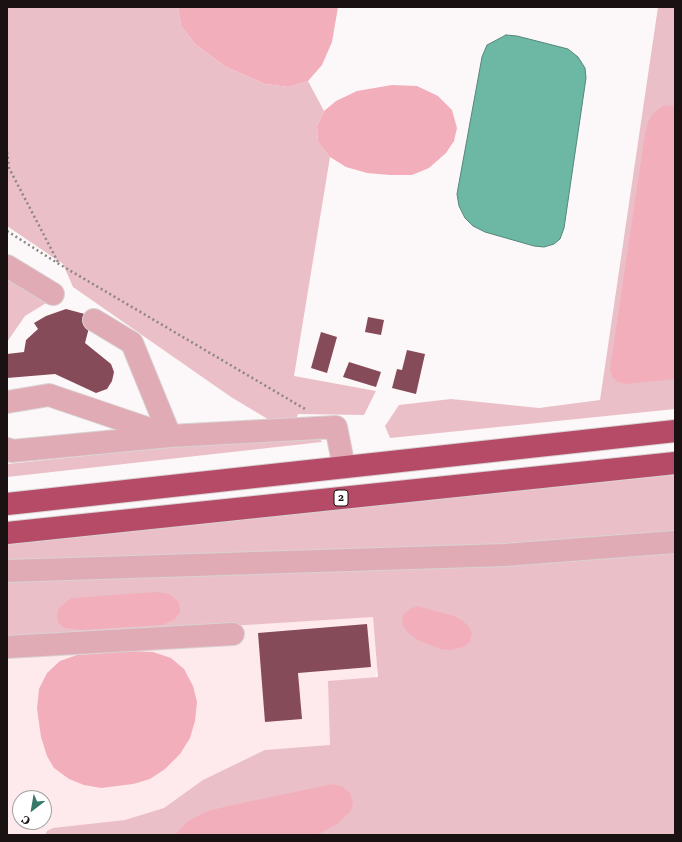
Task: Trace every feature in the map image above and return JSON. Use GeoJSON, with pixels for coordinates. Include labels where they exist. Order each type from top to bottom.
{"type":"FeatureCollection","features":[{"type":"Feature","properties":{"kind":"highway"},"geometry":{"type":"LineString","coordinates":[[7,504],[675,431]]}},
{"type":"Feature","properties":{"kind":"highway","name":"2"},"geometry":{"type":"LineString","coordinates":[[7,533],[675,463]]}},
{"type":"Feature","properties":{"kind":"street"},"geometry":{"type":"LineString","coordinates":[[7,266],[52,294]]}},
{"type":"Feature","properties":{"kind":"street"},"geometry":{"type":"LineString","coordinates":[[94,320],[132,343],[170,436]]}},
{"type":"Feature","properties":{"kind":"street"},"geometry":{"type":"LineString","coordinates":[[7,402],[49,395],[170,436]]}},
{"type":"Feature","properties":{"kind":"street"},"geometry":{"type":"LineString","coordinates":[[7,449],[12,451],[170,436],[336,427],[344,467]]}},
{"type":"Feature","properties":{"kind":"street"},"geometry":{"type":"LineString","coordinates":[[7,571],[504,555],[590,550],[675,542]]}},
{"type":"Feature","properties":{"kind":"street"},"geometry":{"type":"LineString","coordinates":[[7,647],[233,634]]}},
{"type":"Feature","properties":{"kind":"path"},"geometry":{"type":"LineString","coordinates":[[7,152],[9,168],[59,264]]}},
{"type":"Feature","properties":{"kind":"path"},"geometry":{"type":"LineString","coordinates":[[7,231],[59,264],[309,411],[315,428]]}},
{"type":"Feature","properties":{"kind":"shaded area"},"geometry":{"type":"Polygon","coordinates":[[[7,7],[178,7],[181,26],[196,45],[226,67],[265,84],[288,87],[308,81],[324,111],[317,126],[318,142],[330,157],[294,376],[376,391],[364,415],[298,414],[295,422],[276,424],[231,397],[73,287],[63,264],[7,226],[7,7]]]}},
{"type":"Feature","properties":{"kind":"shaded area"},"geometry":{"type":"Polygon","coordinates":[[[178,7],[338,7],[332,42],[322,65],[308,81],[288,87],[265,84],[226,67],[196,45],[181,26],[178,7]]]}},
{"type":"Feature","properties":{"kind":"shaded area"},"geometry":{"type":"Polygon","coordinates":[[[658,7],[675,7],[675,409],[390,438],[385,426],[399,405],[451,399],[539,408],[600,400],[658,7]]]}},
{"type":"Feature","properties":{"kind":"shaded area"},"geometry":{"type":"Polygon","coordinates":[[[506,35],[517,36],[568,49],[578,57],[585,68],[586,78],[564,228],[560,239],[554,244],[544,247],[534,246],[485,232],[473,226],[465,218],[459,206],[457,194],[482,57],[487,45],[506,35]]]}},
{"type":"Feature","properties":{"kind":"shaded area"},"geometry":{"type":"Polygon","coordinates":[[[392,85],[417,86],[438,96],[452,110],[457,128],[454,141],[446,153],[429,168],[412,175],[367,173],[346,167],[330,157],[318,142],[317,126],[324,111],[336,101],[357,91],[392,85]]]}},
{"type":"Feature","properties":{"kind":"shaded area"},"geometry":{"type":"Polygon","coordinates":[[[675,105],[675,379],[625,384],[618,382],[612,377],[610,369],[645,134],[648,122],[654,112],[664,106],[675,105]]]}},
{"type":"Feature","properties":{"kind":"shaded area"},"geometry":{"type":"Polygon","coordinates":[[[7,272],[51,300],[25,316],[7,342],[7,272]]]}},
{"type":"Feature","properties":{"kind":"shaded area"},"geometry":{"type":"Polygon","coordinates":[[[305,433],[320,439],[322,442],[7,477],[7,464],[305,433]]]}},
{"type":"Feature","properties":{"kind":"shaded area"},"geometry":{"type":"Polygon","coordinates":[[[675,470],[675,533],[592,541],[7,562],[7,542],[675,470]]]}},
{"type":"Feature","properties":{"kind":"shaded area"},"geometry":{"type":"Polygon","coordinates":[[[675,551],[675,835],[45,835],[47,831],[52,830],[53,828],[125,820],[164,808],[203,780],[265,750],[330,745],[328,681],[378,677],[373,617],[7,640],[7,580],[675,551]]]}},
{"type":"Feature","properties":{"kind":"shaded area"},"geometry":{"type":"Polygon","coordinates":[[[403,590],[336,797],[252,835],[7,835],[7,630],[403,590]]]}},
{"type":"Feature","properties":{"kind":"shaded area"},"geometry":{"type":"Polygon","coordinates":[[[156,592],[169,594],[179,602],[180,612],[174,620],[162,625],[83,630],[64,628],[58,622],[57,615],[59,608],[71,598],[156,592]]]}},
{"type":"Feature","properties":{"kind":"shaded area"},"geometry":{"type":"Polygon","coordinates":[[[417,606],[454,616],[463,621],[469,627],[472,634],[470,642],[463,647],[451,650],[440,649],[418,640],[407,632],[402,624],[403,615],[410,609],[417,606]]]}},
{"type":"Feature","properties":{"kind":"shaded area"},"geometry":{"type":"Polygon","coordinates":[[[131,651],[153,652],[171,658],[184,669],[193,686],[197,702],[195,721],[190,738],[180,754],[165,769],[150,779],[133,784],[101,788],[84,785],[69,779],[54,768],[47,756],[41,737],[37,709],[39,689],[47,673],[60,661],[77,655],[131,651]]]}},
{"type":"Feature","properties":{"kind":"shaded area"},"geometry":{"type":"Polygon","coordinates":[[[333,784],[343,787],[350,793],[353,802],[351,811],[337,824],[317,835],[175,835],[187,822],[205,812],[333,784]]]}},
{"type":"Feature","properties":{"kind":"building"},"geometry":{"type":"Polygon","coordinates":[[[66,309],[92,316],[85,343],[111,364],[114,372],[112,381],[107,389],[96,393],[55,374],[7,378],[7,354],[24,352],[26,340],[38,329],[34,323],[46,316],[66,309]]]}},
{"type":"Feature","properties":{"kind":"building"},"geometry":{"type":"Polygon","coordinates":[[[368,317],[384,320],[381,335],[365,332],[368,317]]]}},
{"type":"Feature","properties":{"kind":"building"},"geometry":{"type":"Polygon","coordinates":[[[321,332],[337,337],[327,373],[311,368],[321,332]]]}},
{"type":"Feature","properties":{"kind":"building"},"geometry":{"type":"Polygon","coordinates":[[[407,350],[425,354],[416,394],[392,388],[397,369],[402,370],[407,350]]]}},
{"type":"Feature","properties":{"kind":"building"},"geometry":{"type":"Polygon","coordinates":[[[349,362],[381,372],[376,387],[343,377],[349,362]]]}},
{"type":"Feature","properties":{"kind":"building"},"geometry":{"type":"Polygon","coordinates":[[[367,624],[371,667],[298,673],[302,719],[265,722],[258,633],[367,624]]]}}]}
